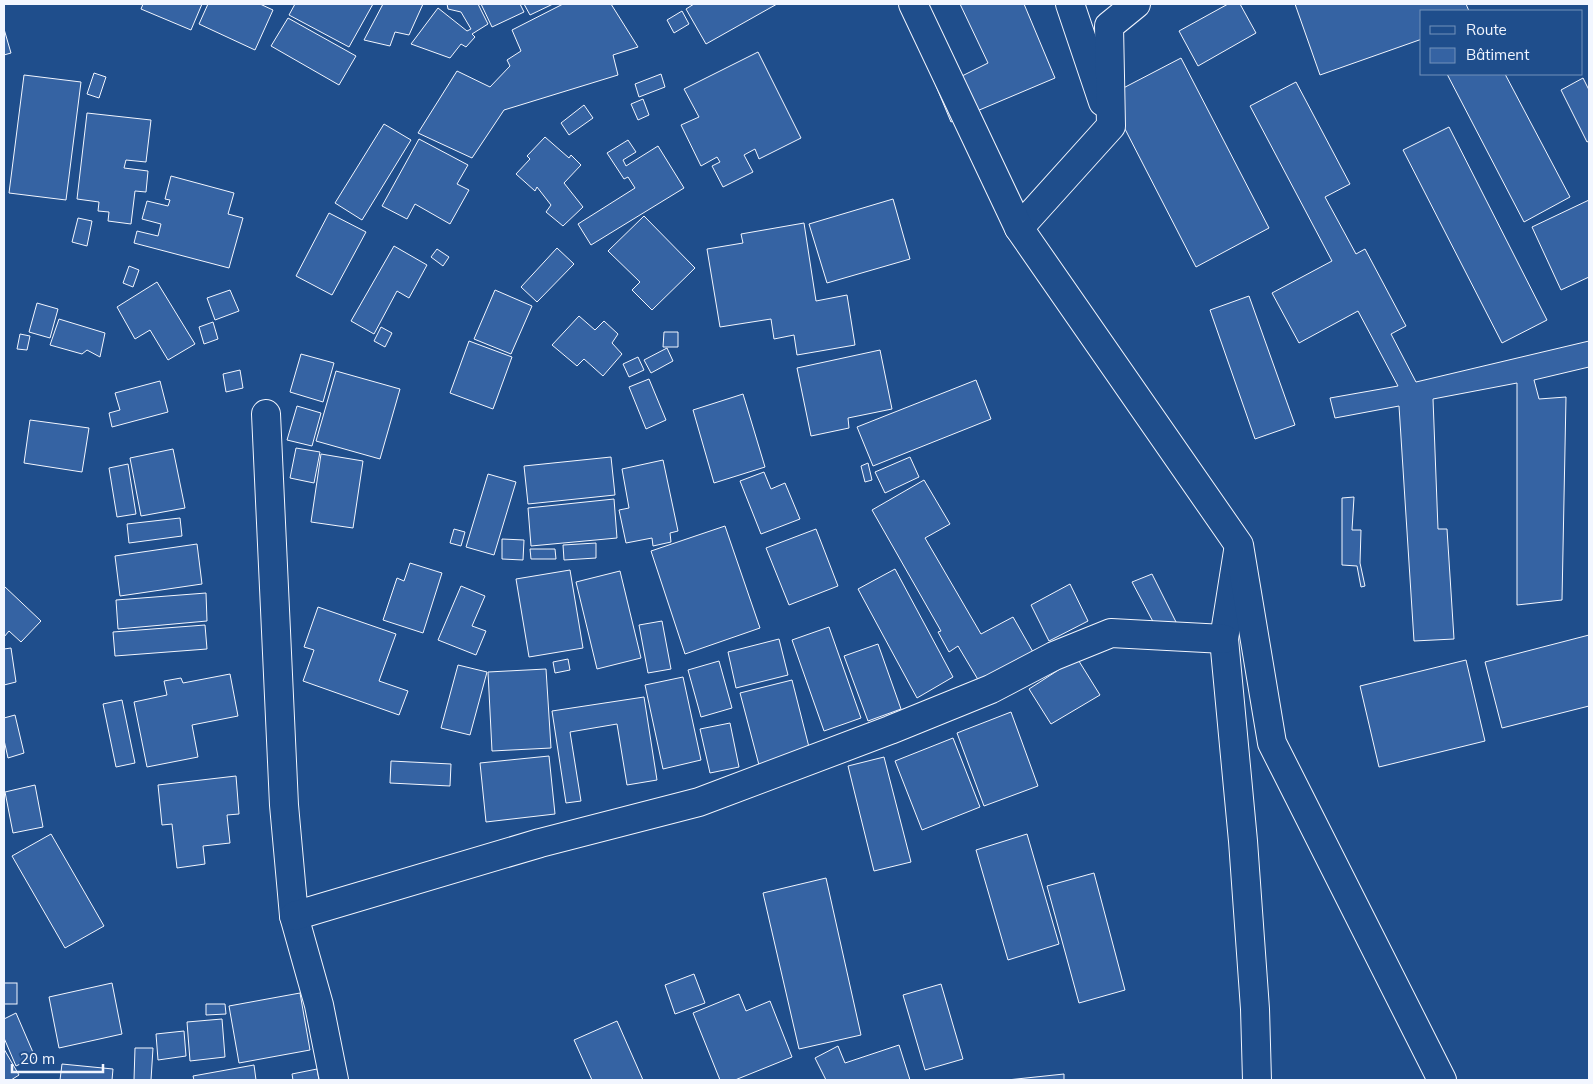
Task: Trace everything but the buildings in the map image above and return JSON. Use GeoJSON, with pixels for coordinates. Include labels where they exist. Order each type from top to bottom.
{"type":"FeatureCollection","features":[{"type":"Feature","properties":{"kind":"main road"},"geometry":{"type":"LineString","coordinates":[[913,4],[1019,228],[1239,545],[1272,742],[1442,1080]]}},
{"type":"Feature","properties":{"kind":"main road"},"geometry":{"type":"LineString","coordinates":[[1070,4],[1111,126]]}},
{"type":"Feature","properties":{"kind":"main road"},"geometry":{"type":"LineString","coordinates":[[1019,228],[1111,126],[1109,26],[1136,4]]}},
{"type":"Feature","properties":{"kind":"main road"},"geometry":{"type":"LineString","coordinates":[[266,414],[284,805],[294,916],[318,1005],[334,1080]]}},
{"type":"Feature","properties":{"kind":"main road"},"geometry":{"type":"LineString","coordinates":[[1239,545],[1224,639],[1243,841],[1256,1009],[1257,1080]]}},
{"type":"Feature","properties":{"kind":"main road"},"geometry":{"type":"LineString","coordinates":[[294,916],[540,843],[698,802],[890,730],[982,693],[1054,656],[1111,632],[1224,639]]}}]}
